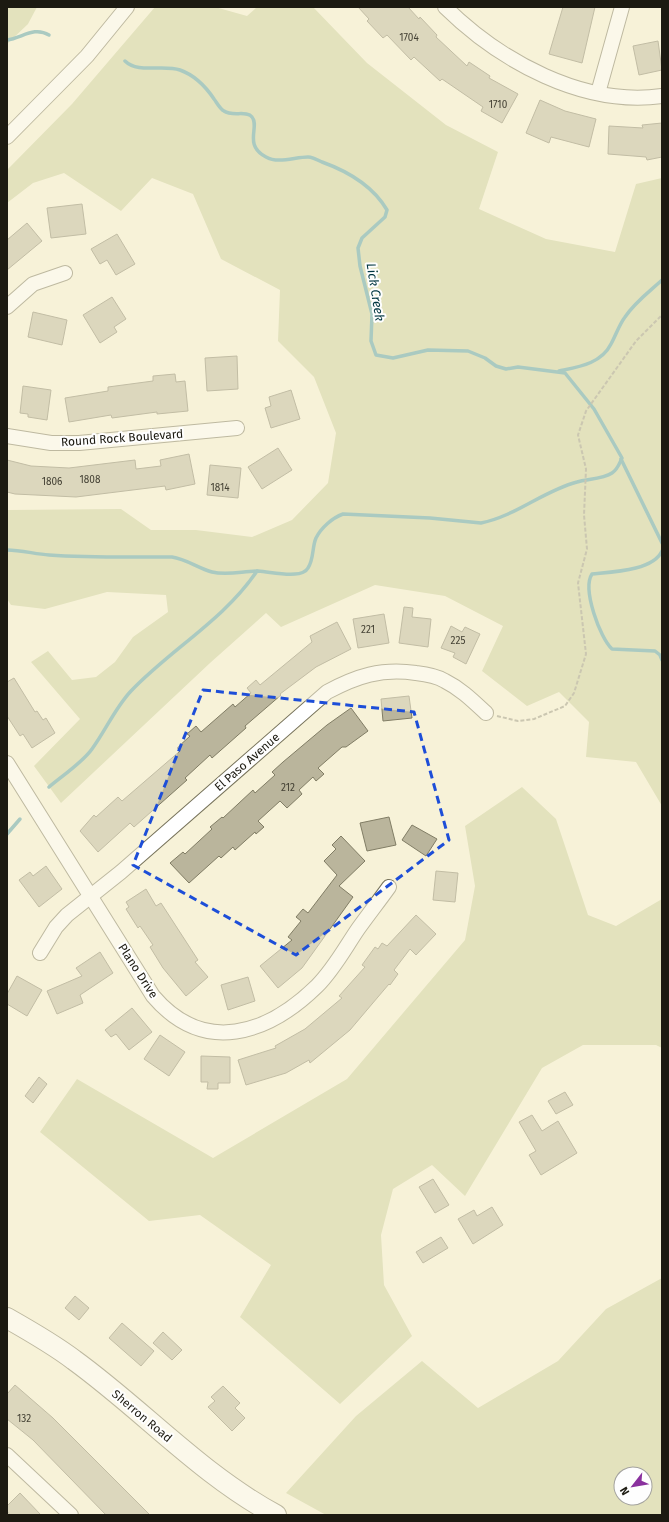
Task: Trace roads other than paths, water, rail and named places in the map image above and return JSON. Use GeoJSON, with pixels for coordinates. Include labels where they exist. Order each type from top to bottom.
{"type":"FeatureCollection","features":[{"type":"Feature","properties":{"kind":"main road","name":"Sherron Road"},"geometry":{"type":"LineString","coordinates":[[7,1318],[45,1340],[74,1360],[224,1482],[276,1515]]}},
{"type":"Feature","properties":{"kind":"street"},"geometry":{"type":"LineString","coordinates":[[7,137],[87,56],[127,7]]}},
{"type":"Feature","properties":{"kind":"street"},"geometry":{"type":"LineString","coordinates":[[445,7],[481,39],[505,54],[561,82],[598,93],[630,98],[662,96]]}},
{"type":"Feature","properties":{"kind":"street"},"geometry":{"type":"LineString","coordinates":[[598,93],[622,7]]}},
{"type":"Feature","properties":{"kind":"street"},"geometry":{"type":"LineString","coordinates":[[7,307],[34,284],[65,273]]}},
{"type":"Feature","properties":{"kind":"street","name":"Round Rock Boulevard"},"geometry":{"type":"LineString","coordinates":[[7,436],[51,443],[79,443],[237,428]]}},
{"type":"Feature","properties":{"kind":"street","name":"El Paso Avenue"},"geometry":{"type":"LineString","coordinates":[[40,953],[60,923],[327,692],[346,682],[382,672],[401,671],[424,674],[444,680],[466,694],[486,713]]}},
{"type":"Feature","properties":{"kind":"street","name":"Plano Drive"},"geometry":{"type":"LineString","coordinates":[[7,763],[153,996],[176,1018],[194,1028],[223,1033],[251,1029],[271,1019],[301,1000],[318,985],[333,966],[389,887]]}},
{"type":"Feature","properties":{"kind":"street"},"geometry":{"type":"LineString","coordinates":[[7,1455],[71,1515]]}},
{"type":"Feature","properties":{"kind":"waterway","name":"Lick Creek"},"geometry":{"type":"LineString","coordinates":[[7,40],[33,32],[49,35]]}},
{"type":"Feature","properties":{"kind":"waterway","name":"Lick Creek"},"geometry":{"type":"LineString","coordinates":[[7,550],[64,556],[172,557],[218,573],[258,571],[299,574],[306,571],[310,564],[316,538],[321,531],[327,524],[343,514],[430,518],[481,523],[506,515],[565,486],[608,475],[616,470],[622,458],[594,409],[565,373],[518,367],[506,369],[496,366],[485,358],[468,351],[428,350],[393,358],[376,355],[371,341],[372,314],[360,266],[358,248],[362,238],[385,217],[387,210],[381,201],[359,180],[341,170],[315,159],[303,157],[287,160],[276,160],[266,157],[255,147],[253,136],[254,121],[252,117],[247,114],[227,113],[195,78],[185,72],[173,68],[137,67],[130,65],[125,61]]}},
{"type":"Feature","properties":{"kind":"waterway"},"geometry":{"type":"LineString","coordinates":[[559,371],[588,364],[607,351],[621,323],[629,312],[662,280]]}},
{"type":"Feature","properties":{"kind":"waterway","name":"Lick Creek"},"geometry":{"type":"LineString","coordinates":[[621,459],[662,543]]}},
{"type":"Feature","properties":{"kind":"waterway","name":"Lick Creek"},"geometry":{"type":"LineString","coordinates":[[662,551],[657,558],[641,567],[592,574],[589,581],[589,590],[594,613],[602,635],[612,649],[655,651],[660,655],[662,660]]}},
{"type":"Feature","properties":{"kind":"waterway"},"geometry":{"type":"LineString","coordinates":[[49,787],[88,754],[131,691],[163,661],[229,605],[244,589],[257,571]]}},
{"type":"Feature","properties":{"kind":"waterway"},"geometry":{"type":"LineString","coordinates":[[7,834],[20,819]]}}]}
